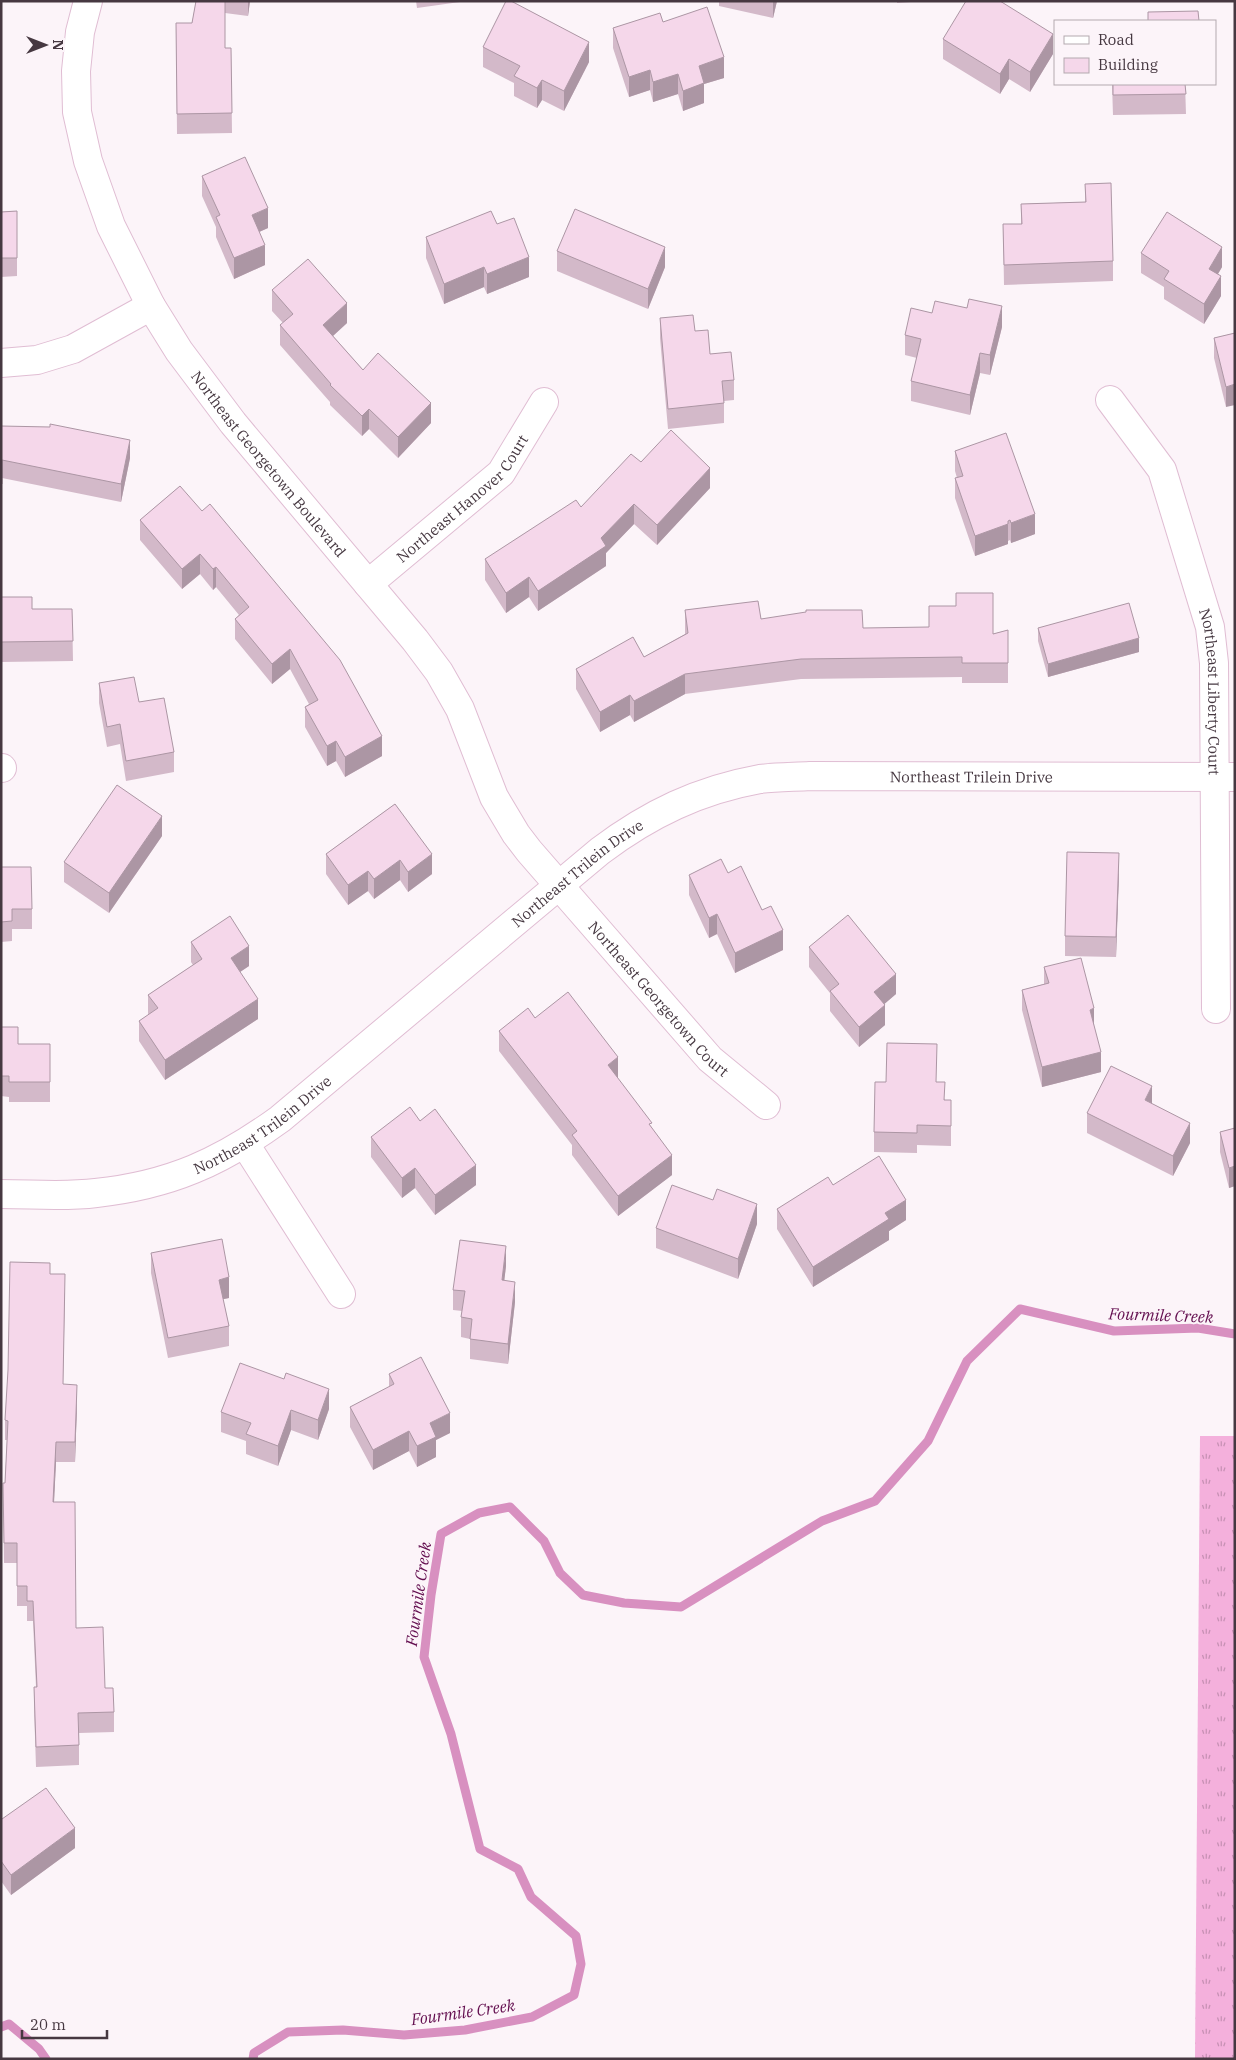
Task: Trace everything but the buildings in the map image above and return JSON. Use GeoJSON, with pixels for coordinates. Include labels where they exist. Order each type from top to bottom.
{"type":"FeatureCollection","features":[{"type":"Feature","properties":{"kind":"street","name":"Northeast Georgetown Boulevard"},"geometry":{"type":"LineString","coordinates":[[88,1],[80,32],[76,71],[77,112],[88,161],[111,226],[151,306],[179,351],[233,423],[415,640],[439,672],[460,709],[494,797],[516,834],[558,886]]}},
{"type":"Feature","properties":{"kind":"street"},"geometry":{"type":"LineString","coordinates":[[1,363],[37,360],[73,349],[151,306]]}},
{"type":"Feature","properties":{"kind":"street","name":"Northeast Liberty Court"},"geometry":{"type":"LineString","coordinates":[[1110,400],[1162,470],[1210,627],[1225,776],[1216,1009]]}},
{"type":"Feature","properties":{"kind":"street","name":"Northeast Hanover Court"},"geometry":{"type":"LineString","coordinates":[[368,584],[501,473],[544,402]]}},
{"type":"Feature","properties":{"kind":"street","name":"Northeast Trilein Drive"},"geometry":{"type":"LineString","coordinates":[[1,1194],[96,1193],[144,1186],[192,1171],[245,1144],[280,1119],[558,886],[627,831],[671,806],[713,790],[761,779],[810,776],[1225,776]]}},
{"type":"Feature","properties":{"kind":"street","name":"Northeast Georgetown Court"},"geometry":{"type":"LineString","coordinates":[[558,886],[710,1059],[766,1105]]}},
{"type":"Feature","properties":{"kind":"street"},"geometry":{"type":"LineString","coordinates":[[245,1144],[341,1294]]}},
{"type":"Feature","properties":{"kind":"green space"},"geometry":{"type":"Polygon","coordinates":[[[1200,1436],[1235,1436],[1235,2059],[1195,2059],[1200,1436]]]}},
{"type":"Feature","properties":{"kind":"waterway","name":"Fourmile Creek"},"geometry":{"type":"LineString","coordinates":[[253,2059],[254,2053],[288,2032],[343,2030],[404,2035],[465,2030],[532,2017],[574,1995],[581,1964],[576,1936],[531,1897],[518,1869],[480,1849],[451,1734],[424,1657],[431,1595],[441,1534],[479,1513],[510,1507],[544,1541],[560,1573],[583,1595],[624,1603],[681,1607],[822,1521],[875,1501],[928,1441],[967,1361],[1020,1309],[1114,1331],[1198,1328],[1235,1334]]}},
{"type":"Feature","properties":{"kind":"waterway","name":"Fourmile Creek"},"geometry":{"type":"LineString","coordinates":[[1,2027],[9,2024],[39,2049],[46,2059]]}}]}
